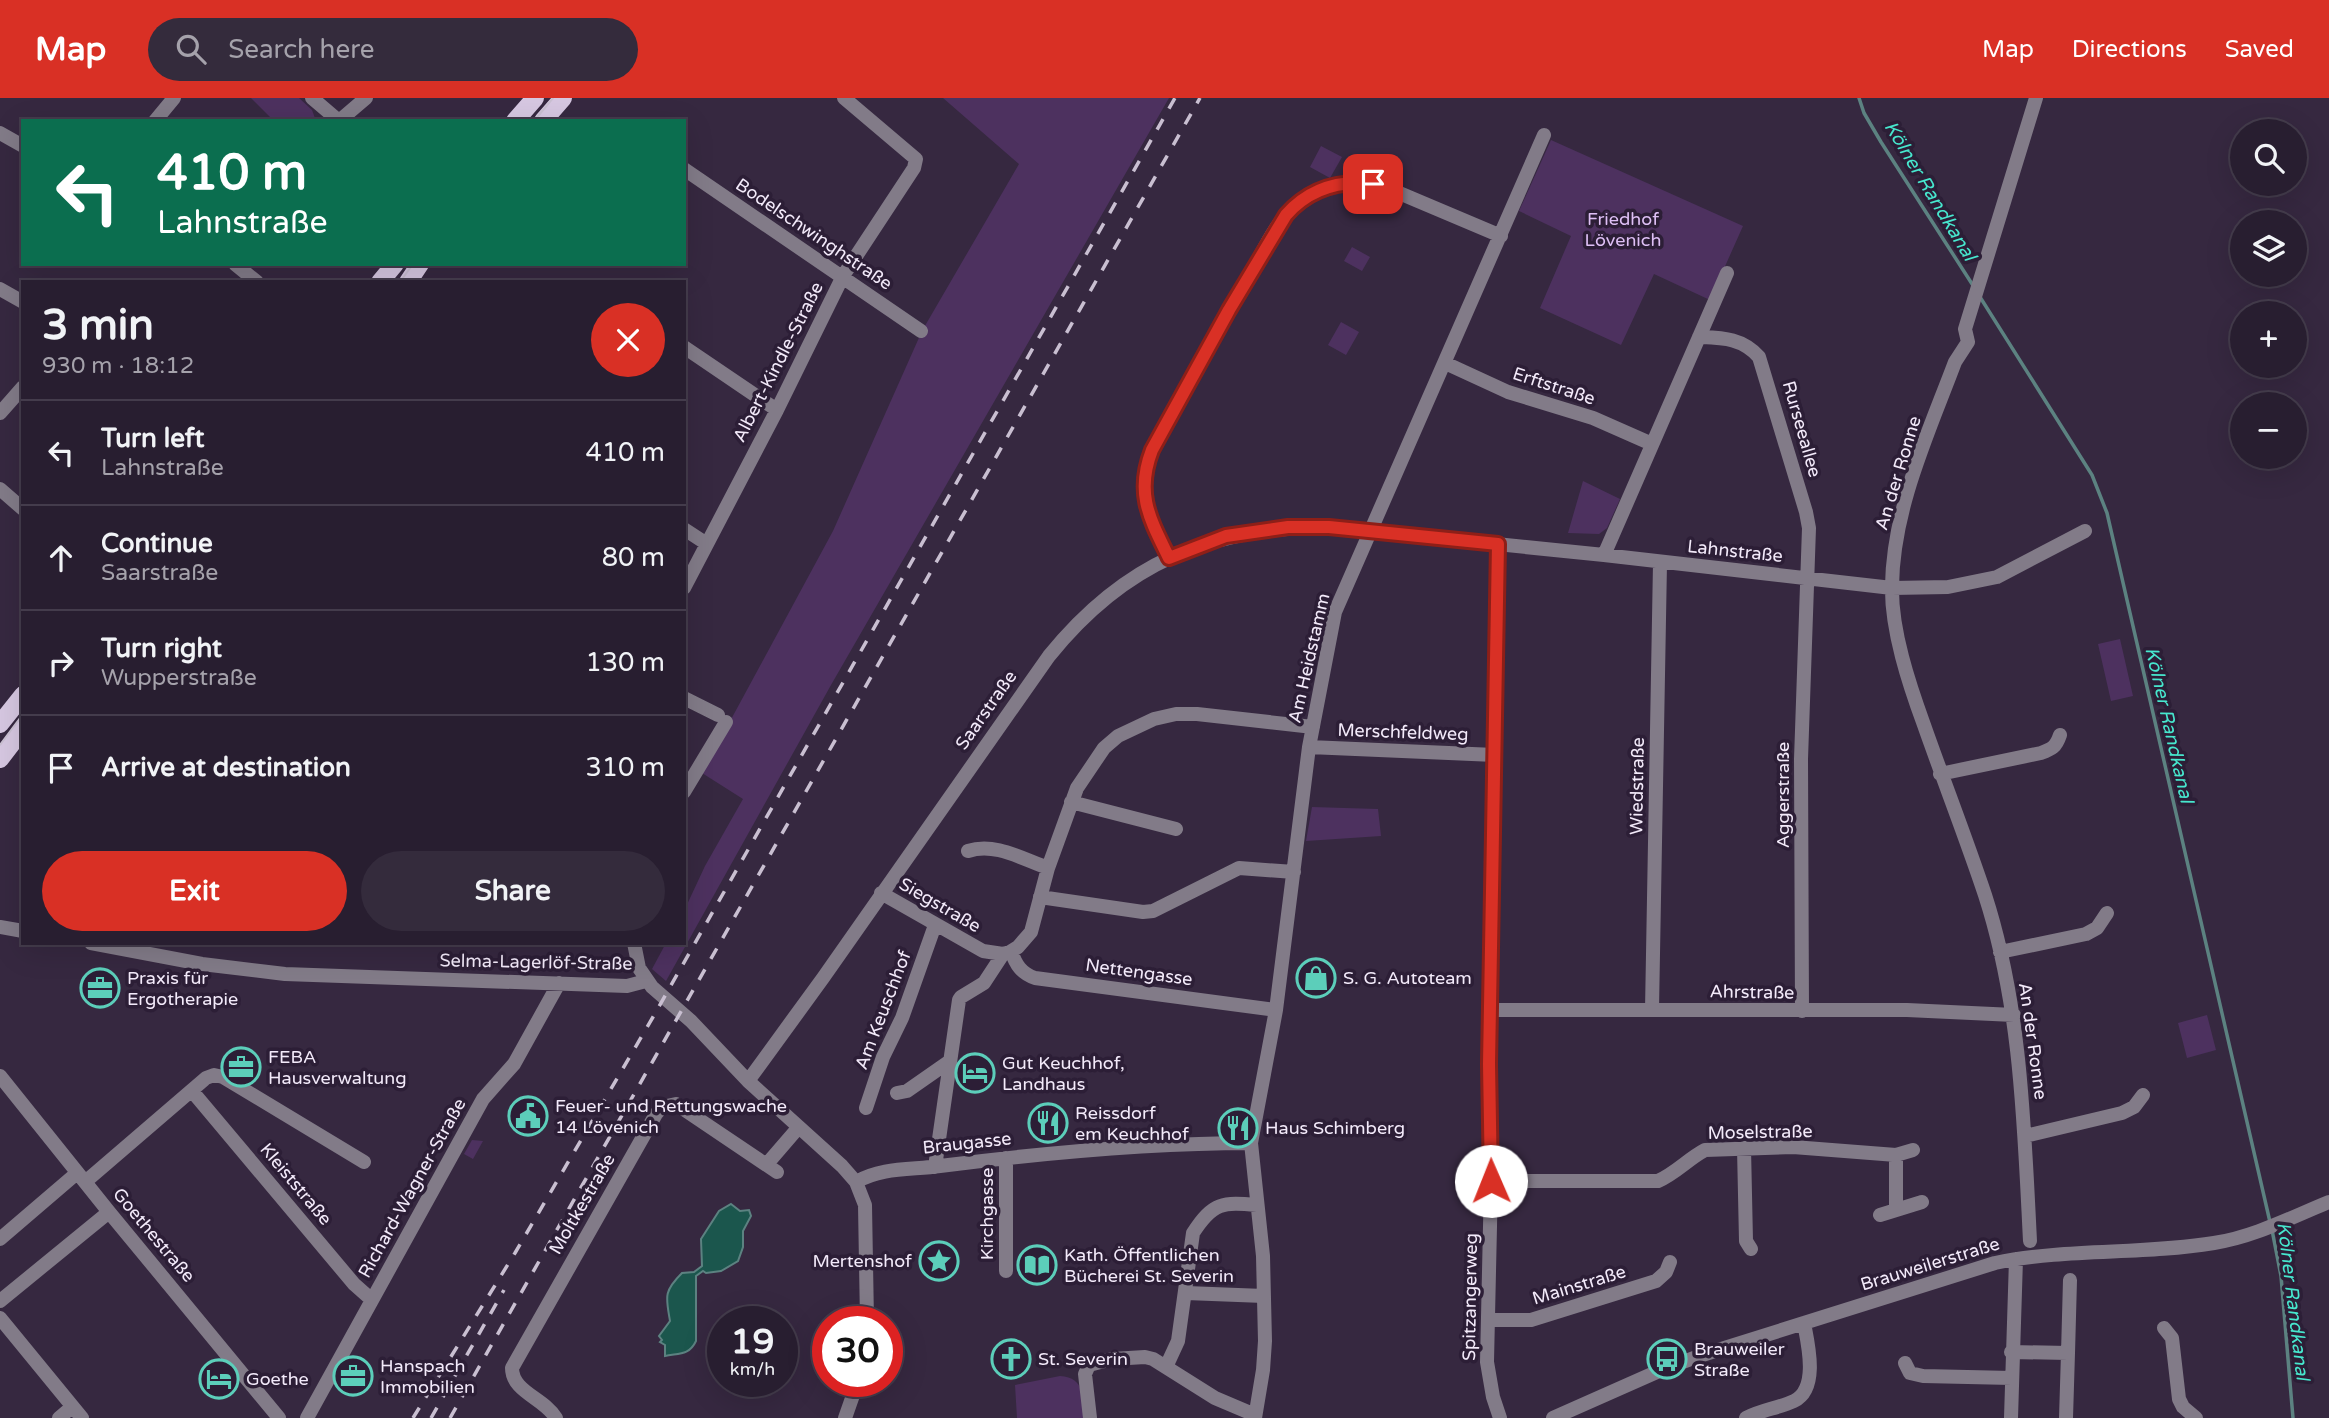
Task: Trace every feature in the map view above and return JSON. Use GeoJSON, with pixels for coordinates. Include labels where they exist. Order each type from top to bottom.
{"type":"FeatureCollection","features":[{"type":"Feature","properties":{"kind":"main road"},"geometry":{"type":"LineString","coordinates":[[517,119],[534,98]]}},
{"type":"Feature","properties":{"kind":"main road"},"geometry":{"type":"LineString","coordinates":[[545,119],[563,98]]}},
{"type":"Feature","properties":{"kind":"main road"},"geometry":{"type":"LineString","coordinates":[[382,280],[393,266]]}},
{"type":"Feature","properties":{"kind":"main road"},"geometry":{"type":"LineString","coordinates":[[0,724],[21,698]]}},
{"type":"Feature","properties":{"kind":"main road"},"geometry":{"type":"LineString","coordinates":[[0,759],[21,732]]}},
{"type":"Feature","properties":{"kind":"street"},"geometry":{"type":"LineString","coordinates":[[157,119],[174,98]]}},
{"type":"Feature","properties":{"kind":"street"},"geometry":{"type":"LineString","coordinates":[[312,98],[337,119]]}},
{"type":"Feature","properties":{"kind":"street"},"geometry":{"type":"LineString","coordinates":[[341,119],[366,98]]}},
{"type":"Feature","properties":{"kind":"street","name":"Albert-Kindle-Straße"},"geometry":{"type":"LineString","coordinates":[[686,584],[843,276],[914,168],[916,159],[844,98]]}},
{"type":"Feature","properties":{"kind":"street","name":"An der Ronne"},"geometry":{"type":"LineString","coordinates":[[2030,1241],[2025,1136],[2014,1015],[1985,896],[1909,684],[1892,588],[1900,519],[1955,362],[1968,342],[1965,329],[1982,281],[2036,98]]}},
{"type":"Feature","properties":{"kind":"street"},"geometry":{"type":"LineString","coordinates":[[0,133],[21,145]]}},
{"type":"Feature","properties":{"kind":"street","name":"Am Heidstamm"},"geometry":{"type":"LineString","coordinates":[[1255,1416],[1265,1341],[1263,1256],[1251,1143],[1276,1010],[1309,747],[1335,612],[1544,135]]}},
{"type":"Feature","properties":{"kind":"street","name":"Bodelschwinghstraße"},"geometry":{"type":"LineString","coordinates":[[686,170],[921,331]]}},
{"type":"Feature","properties":{"kind":"street"},"geometry":{"type":"LineString","coordinates":[[1169,558],[1147,512],[1144,482],[1146,465],[1164,426],[1229,310],[1274,233],[1295,205],[1309,195],[1331,186],[1345,183],[1373,184],[1501,236]]}},
{"type":"Feature","properties":{"kind":"street"},"geometry":{"type":"LineString","coordinates":[[237,266],[255,280]]}},
{"type":"Feature","properties":{"kind":"street"},"geometry":{"type":"LineString","coordinates":[[1604,555],[1727,273]]}},
{"type":"Feature","properties":{"kind":"street"},"geometry":{"type":"LineString","coordinates":[[0,289],[21,301]]}},
{"type":"Feature","properties":{"kind":"street","name":"Rurseeallee"},"geometry":{"type":"LineString","coordinates":[[1699,337],[1740,341],[1759,357],[1806,512],[1809,528],[1807,578]]}},
{"type":"Feature","properties":{"kind":"street"},"geometry":{"type":"LineString","coordinates":[[686,348],[777,410]]}},
{"type":"Feature","properties":{"kind":"street","name":"Erftstraße"},"geometry":{"type":"LineString","coordinates":[[1445,363],[1508,392],[1593,418],[1652,444]]}},
{"type":"Feature","properties":{"kind":"street"},"geometry":{"type":"LineString","coordinates":[[0,413],[21,389]]}},
{"type":"Feature","properties":{"kind":"street"},"geometry":{"type":"LineString","coordinates":[[0,489],[21,507]]}},
{"type":"Feature","properties":{"kind":"street","name":"Saarstraße"},"geometry":{"type":"LineString","coordinates":[[748,1081],[824,978],[1020,695],[1073,626],[1103,598],[1169,558],[1226,536],[1288,527],[1369,531]]}},
{"type":"Feature","properties":{"kind":"street"},"geometry":{"type":"LineString","coordinates":[[686,531],[707,544]]}},
{"type":"Feature","properties":{"kind":"street","name":"Lahnstraße"},"geometry":{"type":"LineString","coordinates":[[1369,531],[1892,588],[1948,587],[1997,577],[2085,531]]}},
{"type":"Feature","properties":{"kind":"street","name":"Spitzangerweg"},"geometry":{"type":"LineString","coordinates":[[1498,544],[1488,1320],[1489,1379],[1500,1418]]}},
{"type":"Feature","properties":{"kind":"street","name":"Wiedstraße"},"geometry":{"type":"LineString","coordinates":[[1652,1010],[1660,563]]}},
{"type":"Feature","properties":{"kind":"street","name":"Aggerstraße"},"geometry":{"type":"LineString","coordinates":[[1802,1012],[1801,759],[1807,578]]}},
{"type":"Feature","properties":{"kind":"street"},"geometry":{"type":"LineString","coordinates":[[686,699],[722,718],[686,788]]}},
{"type":"Feature","properties":{"kind":"street"},"geometry":{"type":"LineString","coordinates":[[935,1167],[961,997],[984,983],[1007,953],[1026,940],[1031,932],[1048,868],[1071,802],[1104,748],[1118,736],[1154,719],[1176,714],[1313,727]]}},
{"type":"Feature","properties":{"kind":"street"},"geometry":{"type":"LineString","coordinates":[[1940,774],[2041,753],[2053,749],[2060,735]]}},
{"type":"Feature","properties":{"kind":"street","name":"Merschfeldweg"},"geometry":{"type":"LineString","coordinates":[[1309,747],[1495,755]]}},
{"type":"Feature","properties":{"kind":"street"},"geometry":{"type":"LineString","coordinates":[[1071,802],[1176,829]]}},
{"type":"Feature","properties":{"kind":"street"},"geometry":{"type":"LineString","coordinates":[[968,851],[992,848],[1048,868]]}},
{"type":"Feature","properties":{"kind":"street"},"geometry":{"type":"LineString","coordinates":[[1041,897],[1143,912],[1153,911],[1239,868],[1294,872]]}},
{"type":"Feature","properties":{"kind":"street","name":"Siegstraße"},"geometry":{"type":"LineString","coordinates":[[881,893],[984,951],[1007,953]]}},
{"type":"Feature","properties":{"kind":"street"},"geometry":{"type":"LineString","coordinates":[[2000,952],[2086,934],[2097,928],[2107,913]]}},
{"type":"Feature","properties":{"kind":"street","name":"Am Keuschhof"},"geometry":{"type":"LineString","coordinates":[[866,1108],[935,925]]}},
{"type":"Feature","properties":{"kind":"street"},"geometry":{"type":"LineString","coordinates":[[0,927],[21,931]]}},
{"type":"Feature","properties":{"kind":"street","name":"Selma-Lagerlöf-Straße"},"geometry":{"type":"LineString","coordinates":[[110,945],[158,950],[285,974],[627,986],[646,981]]}},
{"type":"Feature","properties":{"kind":"street"},"geometry":{"type":"LineString","coordinates":[[634,945],[639,968],[646,981],[691,1021],[748,1081],[842,1166],[856,1182],[865,1205],[867,1306]]}},
{"type":"Feature","properties":{"kind":"street","name":"Nettengasse"},"geometry":{"type":"LineString","coordinates":[[1007,953],[1025,974],[1035,978],[1276,1010]]}},
{"type":"Feature","properties":{"kind":"street","name":"Richard-Wagner-Straße"},"geometry":{"type":"LineString","coordinates":[[307,1418],[483,1099],[514,1064],[559,983]]}},
{"type":"Feature","properties":{"kind":"street","name":"Ahrstraße"},"geometry":{"type":"LineString","coordinates":[[1491,1010],[1907,1010],[2014,1015]]}},
{"type":"Feature","properties":{"kind":"street"},"geometry":{"type":"LineString","coordinates":[[897,1093],[907,1091],[950,1061]]}},
{"type":"Feature","properties":{"kind":"street","name":"Goethestraße"},"geometry":{"type":"LineString","coordinates":[[0,1076],[108,1212],[279,1418]]}},
{"type":"Feature","properties":{"kind":"street"},"geometry":{"type":"LineString","coordinates":[[0,1239],[206,1078],[214,1076],[223,1077],[364,1162]]}},
{"type":"Feature","properties":{"kind":"street","name":"Kleiststraße"},"geometry":{"type":"LineString","coordinates":[[192,1091],[354,1284],[372,1300]]}},
{"type":"Feature","properties":{"kind":"street"},"geometry":{"type":"LineString","coordinates":[[2025,1136],[2122,1113],[2134,1107],[2143,1095]]}},
{"type":"Feature","properties":{"kind":"street","name":"Moltkestraße"},"geometry":{"type":"LineString","coordinates":[[556,1418],[545,1404],[516,1384],[512,1378],[512,1368],[656,1114],[662,1107],[676,1104],[772,1168],[798,1128]]}},
{"type":"Feature","properties":{"kind":"street","name":"Braugasse"},"geometry":{"type":"LineString","coordinates":[[856,1182],[884,1171],[1006,1158],[1208,1143],[1251,1143]]}},
{"type":"Feature","properties":{"kind":"street","name":"Moselstraße"},"geometry":{"type":"LineString","coordinates":[[1491,1181],[1658,1181],[1671,1176],[1704,1150],[1793,1147],[1896,1155],[1913,1150]]}},
{"type":"Feature","properties":{"kind":"street"},"geometry":{"type":"LineString","coordinates":[[1744,1148],[1746,1241],[1751,1249]]}},
{"type":"Feature","properties":{"kind":"street"},"geometry":{"type":"LineString","coordinates":[[1896,1155],[1896,1209]]}},
{"type":"Feature","properties":{"kind":"street","name":"Kirchgasse"},"geometry":{"type":"LineString","coordinates":[[1006,1158],[1006,1270]]}},
{"type":"Feature","properties":{"kind":"street"},"geometry":{"type":"LineString","coordinates":[[1880,1215],[1922,1202]]}},
{"type":"Feature","properties":{"kind":"street","name":"Brauweilerstraße"},"geometry":{"type":"LineString","coordinates":[[1553,1418],[1659,1371],[1804,1323],[2016,1259],[2213,1244],[2270,1226],[2329,1202]]}},
{"type":"Feature","properties":{"kind":"street"},"geometry":{"type":"LineString","coordinates":[[1166,1367],[1178,1341],[1193,1233],[1201,1220],[1227,1203],[1257,1205]]}},
{"type":"Feature","properties":{"kind":"street"},"geometry":{"type":"LineString","coordinates":[[0,1301],[108,1212]]}},
{"type":"Feature","properties":{"kind":"street"},"geometry":{"type":"LineString","coordinates":[[2011,1418],[2016,1259]]}},
{"type":"Feature","properties":{"kind":"street","name":"Mainstraße"},"geometry":{"type":"LineString","coordinates":[[1488,1320],[1531,1320],[1550,1314],[1656,1280],[1666,1272],[1670,1262]]}},
{"type":"Feature","properties":{"kind":"street"},"geometry":{"type":"LineString","coordinates":[[2066,1418],[2070,1280]]}},
{"type":"Feature","properties":{"kind":"street"},"geometry":{"type":"LineString","coordinates":[[1186,1293],[1264,1296]]}},
{"type":"Feature","properties":{"kind":"street"},"geometry":{"type":"LineString","coordinates":[[0,1318],[77,1412],[59,1418]]}},
{"type":"Feature","properties":{"kind":"street"},"geometry":{"type":"LineString","coordinates":[[1746,1418],[1803,1396],[1808,1387],[1809,1351],[1804,1323]]}},
{"type":"Feature","properties":{"kind":"street"},"geometry":{"type":"LineString","coordinates":[[2164,1328],[2172,1338],[2179,1399],[2183,1407],[2196,1418]]}},
{"type":"Feature","properties":{"kind":"street"},"geometry":{"type":"LineString","coordinates":[[2011,1352],[2067,1353]]}},
{"type":"Feature","properties":{"kind":"street"},"geometry":{"type":"LineString","coordinates":[[1090,1418],[1085,1374],[1089,1365],[1137,1355],[1153,1359],[1216,1398],[1255,1416]]}},
{"type":"Feature","properties":{"kind":"street"},"geometry":{"type":"LineString","coordinates":[[1905,1363],[1910,1373],[1923,1376],[2012,1378]]}},
{"type":"Feature","properties":{"kind":"street"},"geometry":{"type":"LineString","coordinates":[[845,1418],[852,1397]]}},
{"type":"Feature","properties":{"kind":"green space"},"geometry":{"type":"Polygon","coordinates":[[[251,98],[299,98],[312,110],[315,119],[272,119],[251,98]]]}},
{"type":"Feature","properties":{"kind":"green space"},"geometry":{"type":"Polygon","coordinates":[[[943,98],[1169,98],[831,685],[666,981],[652,969],[665,945],[686,945],[686,907],[705,866],[743,799],[702,773],[833,531],[922,331],[1019,164],[943,98]]]}},
{"type":"Feature","properties":{"kind":"green space","name":"Friedhof Lövenich"},"geometry":{"type":"Polygon","coordinates":[[[1551,140],[1743,226],[1710,300],[1654,274],[1621,345],[1540,308],[1571,236],[1519,211],[1551,140]]]}},
{"type":"Feature","properties":{"kind":"green space"},"geometry":{"type":"Polygon","coordinates":[[[1321,146],[1342,157],[1330,178],[1310,167],[1321,146]]]}},
{"type":"Feature","properties":{"kind":"green space"},"geometry":{"type":"Polygon","coordinates":[[[1352,247],[1370,257],[1362,271],[1344,261],[1352,247]]]}},
{"type":"Feature","properties":{"kind":"green space"},"geometry":{"type":"Polygon","coordinates":[[[1341,322],[1359,332],[1346,355],[1328,345],[1341,322]]]}},
{"type":"Feature","properties":{"kind":"green space"},"geometry":{"type":"Polygon","coordinates":[[[1583,481],[1620,499],[1607,528],[1599,534],[1568,533],[1583,481]]]}},
{"type":"Feature","properties":{"kind":"green space"},"geometry":{"type":"Polygon","coordinates":[[[2120,639],[2133,696],[2111,701],[2098,644],[2120,639]]]}},
{"type":"Feature","properties":{"kind":"green space"},"geometry":{"type":"Polygon","coordinates":[[[1312,807],[1378,809],[1381,836],[1306,841],[1312,807]]]}},
{"type":"Feature","properties":{"kind":"green space"},"geometry":{"type":"Polygon","coordinates":[[[2207,1015],[2216,1050],[2187,1058],[2178,1023],[2207,1015]]]}},
{"type":"Feature","properties":{"kind":"green space"},"geometry":{"type":"Polygon","coordinates":[[[472,1140],[483,1141],[473,1159],[464,1154],[472,1140]]]}},
{"type":"Feature","properties":{"kind":"green space"},"geometry":{"type":"Polygon","coordinates":[[[1060,1376],[1074,1380],[1079,1385],[1085,1418],[1017,1418],[1015,1385],[1060,1376]]]}},
{"type":"Feature","properties":{"kind":"shaded area"},"geometry":{"type":"Polygon","coordinates":[[[731,1204],[740,1211],[749,1210],[751,1216],[743,1231],[743,1247],[738,1261],[721,1271],[703,1271],[696,1276],[696,1341],[687,1352],[665,1356],[665,1345],[660,1342],[662,1340],[659,1336],[670,1321],[667,1300],[669,1290],[682,1273],[694,1272],[702,1266],[701,1239],[719,1211],[731,1204]]]}},
{"type":"Feature","properties":{"kind":"waterway","name":"Kölner Randkanal"},"geometry":{"type":"LineString","coordinates":[[1859,98],[1864,113],[1881,142],[1974,287]]}},
{"type":"Feature","properties":{"kind":"waterway","name":"Kölner Randkanal"},"geometry":{"type":"LineString","coordinates":[[1980,297],[2092,475],[2107,513],[2270,1222]]}},
{"type":"Feature","properties":{"kind":"waterway","name":"Kölner Randkanal"},"geometry":{"type":"LineString","coordinates":[[2272,1230],[2281,1276],[2293,1418]]}},
{"type":"Feature","properties":{"kind":"tram line"},"geometry":{"type":"LineString","coordinates":[[536,119],[553,98]]}},
{"type":"Feature","properties":{"kind":"tram line"},"geometry":{"type":"LineString","coordinates":[[401,280],[412,266]]}},
{"type":"Feature","properties":{"kind":"tram line"},"geometry":{"type":"LineString","coordinates":[[0,745],[21,717]]}},
{"type":"Feature","properties":{"kind":"railway"},"geometry":{"type":"LineString","coordinates":[[413,1418],[515,1253],[653,1017],[1175,98]]}},
{"type":"Feature","properties":{"kind":"railway"},"geometry":{"type":"LineString","coordinates":[[450,1418],[1200,98]]}},
{"type":"Feature","properties":{"kind":"railway"},"geometry":{"type":"LineString","coordinates":[[431,1418],[504,1290]]}},
{"type":"Feature","properties":{"kind":"place","name":"S. G. Autoteam"},"geometry":{"type":"Point","coordinates":[1316,978]}},
{"type":"Feature","properties":{"kind":"place","name":"Praxis für Ergotherapie"},"geometry":{"type":"Point","coordinates":[100,988]}},
{"type":"Feature","properties":{"kind":"place","name":"FEBA Hausverwaltung"},"geometry":{"type":"Point","coordinates":[241,1067]}},
{"type":"Feature","properties":{"kind":"place","name":"Gut Keuchhof, Landhaus"},"geometry":{"type":"Point","coordinates":[975,1073]}},
{"type":"Feature","properties":{"kind":"place","name":"Feuer- und Rettungswache 14 Lövenich"},"geometry":{"type":"Point","coordinates":[528,1116]}},
{"type":"Feature","properties":{"kind":"place","name":"Reissdorf em Keuchhof"},"geometry":{"type":"Point","coordinates":[1048,1123]}},
{"type":"Feature","properties":{"kind":"place","name":"Haus Schimberg"},"geometry":{"type":"Point","coordinates":[1238,1128]}},
{"type":"Feature","properties":{"kind":"place","name":"Mertenshof"},"geometry":{"type":"Point","coordinates":[939,1261]}},
{"type":"Feature","properties":{"kind":"place","name":"Kath. Öffentlichen Bücherei St. Severin"},"geometry":{"type":"Point","coordinates":[1037,1265]}},
{"type":"Feature","properties":{"kind":"place","name":"St. Severin"},"geometry":{"type":"Point","coordinates":[1011,1359]}},
{"type":"Feature","properties":{"kind":"place","name":"Brauweiler Straße"},"geometry":{"type":"Point","coordinates":[1667,1359]}},
{"type":"Feature","properties":{"kind":"place","name":"Hanspach Immobilien"},"geometry":{"type":"Point","coordinates":[353,1376]}},
{"type":"Feature","properties":{"kind":"place","name":"Goethe"},"geometry":{"type":"Point","coordinates":[219,1379]}},
{"type":"Feature","properties":{"kind":"route"},"geometry":{"type":"LineString","coordinates":[[1373,184],[1345,183],[1331,186],[1309,195],[1286,215],[1229,310],[1152,450],[1146,465],[1144,496],[1147,512],[1169,558],[1226,536],[1288,527],[1329,527],[1498,544],[1489,1064],[1491,1181]]}}]}
